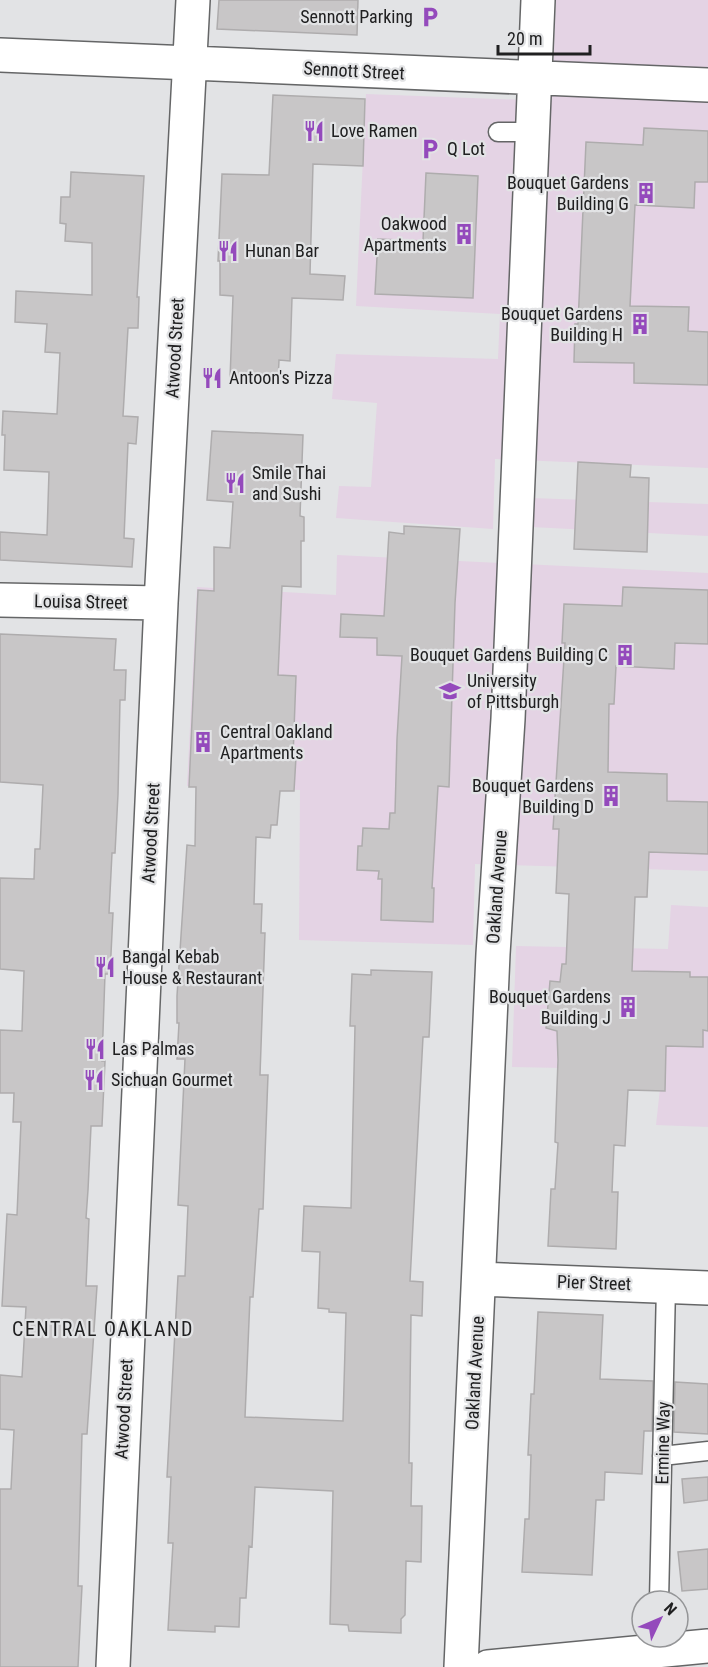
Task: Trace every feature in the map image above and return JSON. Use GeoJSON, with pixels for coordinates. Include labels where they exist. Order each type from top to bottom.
{"type":"FeatureCollection","features":[{"type":"Feature","properties":{"kind":"street","name":"Atwood Street"},"geometry":{"type":"LineString","coordinates":[[112,1667],[161,603],[193,0]]}},
{"type":"Feature","properties":{"kind":"street","name":"Oakland Avenue"},"geometry":{"type":"LineString","coordinates":[[461,1667],[493,954],[508,719],[538,0]]}},
{"type":"Feature","properties":{"kind":"street","name":"Sennott Street"},"geometry":{"type":"LineString","coordinates":[[0,55],[708,85]]}},
{"type":"Feature","properties":{"kind":"street","name":"Louisa Street"},"geometry":{"type":"LineString","coordinates":[[0,600],[161,603]]}},
{"type":"Feature","properties":{"kind":"street","name":"Pier Street"},"geometry":{"type":"LineString","coordinates":[[479,1279],[708,1288]]}},
{"type":"Feature","properties":{"kind":"street"},"geometry":{"type":"LineString","coordinates":[[690,1645],[708,1646]]}},
{"type":"Feature","properties":{"kind":"street"},"geometry":{"type":"LineString","coordinates":[[488,1667],[630,1648]]}},
{"type":"Feature","properties":{"kind":"lane"},"geometry":{"type":"LineString","coordinates":[[498,132],[532,132]]}},
{"type":"Feature","properties":{"kind":"lane","name":"Ermine Way"},"geometry":{"type":"LineString","coordinates":[[659,1589],[666,1286]]}},
{"type":"Feature","properties":{"kind":"lane"},"geometry":{"type":"LineString","coordinates":[[662,1456],[708,1451]]}},
{"type":"Feature","properties":{"kind":"shaded area"},"geometry":{"type":"Polygon","coordinates":[[[556,0],[708,0],[708,468],[495,459],[493,529],[336,518],[339,486],[371,487],[377,403],[332,399],[336,354],[498,359],[500,314],[356,306],[366,94],[552,101],[556,0]]]}},
{"type":"Feature","properties":{"kind":"shaded area"},"geometry":{"type":"Polygon","coordinates":[[[530,498],[708,504],[708,536],[531,527],[530,498]]]}},
{"type":"Feature","properties":{"kind":"shaded area","name":"University of Pittsburgh"},"geometry":{"type":"Polygon","coordinates":[[[337,555],[708,573],[708,871],[475,864],[473,945],[299,940],[300,790],[187,786],[197,587],[336,595],[337,555]]]}},
{"type":"Feature","properties":{"kind":"shaded area"},"geometry":{"type":"Polygon","coordinates":[[[671,905],[708,907],[708,1127],[656,1125],[662,1070],[512,1067],[516,946],[668,949],[671,905]]]}},
{"type":"Feature","properties":{"kind":"building"},"geometry":{"type":"Polygon","coordinates":[[[219,0],[358,0],[357,35],[217,29],[219,0]]]}},
{"type":"Feature","properties":{"kind":"building"},"geometry":{"type":"Polygon","coordinates":[[[273,95],[365,99],[363,166],[313,164],[310,274],[345,276],[343,300],[292,298],[290,361],[279,360],[278,382],[230,380],[233,296],[220,295],[220,261],[218,261],[222,174],[269,175],[273,95]]]}},
{"type":"Feature","properties":{"kind":"building"},"geometry":{"type":"Polygon","coordinates":[[[644,128],[708,131],[708,182],[695,182],[694,208],[635,205],[630,306],[689,307],[688,331],[708,332],[708,385],[634,383],[634,363],[574,362],[575,324],[578,324],[586,142],[643,145],[644,128]]]}},
{"type":"Feature","properties":{"kind":"building"},"geometry":{"type":"Polygon","coordinates":[[[71,172],[144,176],[137,297],[139,297],[138,328],[128,328],[123,416],[138,417],[136,444],[128,443],[124,538],[134,539],[132,567],[0,560],[0,532],[47,535],[49,472],[4,470],[3,411],[57,414],[60,353],[45,352],[47,324],[15,322],[16,291],[92,295],[92,243],[65,241],[66,224],[60,223],[61,197],[70,197],[71,172]]]}},
{"type":"Feature","properties":{"kind":"building","name":"Oakwood Apartments"},"geometry":{"type":"Polygon","coordinates":[[[426,173],[478,176],[473,298],[375,294],[378,239],[423,241],[426,173]]]}},
{"type":"Feature","properties":{"kind":"building"},"geometry":{"type":"Polygon","coordinates":[[[212,431],[303,435],[300,516],[304,517],[304,541],[301,541],[301,587],[282,586],[278,675],[296,676],[294,791],[280,791],[277,825],[271,825],[270,838],[256,837],[254,904],[262,904],[261,933],[265,933],[260,1075],[268,1075],[263,1209],[259,1209],[253,1297],[250,1297],[245,1417],[343,1421],[346,1313],[329,1312],[329,1309],[318,1308],[320,1252],[302,1251],[304,1206],[351,1208],[355,1026],[350,1026],[352,974],[371,975],[371,970],[432,972],[429,1037],[423,1037],[410,1281],[423,1282],[422,1316],[411,1315],[409,1463],[412,1463],[411,1506],[422,1506],[421,1562],[406,1561],[405,1615],[401,1619],[401,1633],[349,1631],[348,1625],[330,1624],[333,1491],[255,1487],[252,1547],[249,1546],[246,1598],[240,1598],[239,1627],[215,1626],[215,1632],[168,1630],[173,1543],[168,1543],[171,1477],[167,1477],[178,1276],[185,1276],[188,1206],[178,1205],[185,1059],[177,1059],[179,1023],[177,1023],[177,996],[187,845],[195,846],[196,787],[189,787],[198,590],[214,591],[214,547],[230,548],[233,502],[207,500],[212,431]]]}},
{"type":"Feature","properties":{"kind":"building"},"geometry":{"type":"Polygon","coordinates":[[[578,462],[631,465],[630,477],[649,478],[647,552],[574,549],[578,462]]]}},
{"type":"Feature","properties":{"kind":"building"},"geometry":{"type":"Polygon","coordinates":[[[404,526],[460,529],[455,603],[449,787],[438,786],[432,888],[434,888],[433,922],[381,920],[382,879],[378,879],[379,871],[357,870],[358,846],[362,846],[363,828],[389,829],[390,813],[395,813],[402,656],[377,655],[377,638],[340,637],[341,614],[384,616],[389,532],[404,534],[404,526]]]}},
{"type":"Feature","properties":{"kind":"building"},"geometry":{"type":"Polygon","coordinates":[[[623,587],[708,590],[708,644],[675,643],[674,669],[616,666],[614,704],[609,704],[608,772],[667,774],[667,801],[708,802],[708,854],[649,852],[647,897],[635,897],[632,971],[690,972],[690,977],[708,977],[708,1031],[703,1030],[703,1047],[666,1046],[665,1091],[628,1090],[625,1146],[614,1145],[612,1192],[618,1192],[616,1249],[548,1246],[551,1189],[555,1189],[558,1143],[555,1142],[558,1060],[557,1031],[546,1028],[550,981],[560,982],[562,964],[566,964],[569,894],[556,893],[559,829],[553,829],[565,643],[562,643],[564,604],[622,606],[623,587]]]}},
{"type":"Feature","properties":{"kind":"building"},"geometry":{"type":"Polygon","coordinates":[[[0,634],[116,639],[114,670],[126,670],[125,700],[120,700],[115,853],[112,853],[109,913],[113,913],[110,974],[105,974],[102,1126],[91,1126],[86,1218],[89,1219],[86,1286],[97,1286],[87,1434],[82,1434],[78,1586],[82,1586],[78,1667],[0,1667],[0,1489],[11,1489],[14,1430],[0,1429],[0,1375],[22,1377],[26,1307],[2,1306],[7,1214],[17,1215],[21,1122],[13,1122],[14,1093],[0,1093],[0,1030],[22,1031],[24,971],[0,969],[0,878],[34,879],[35,849],[40,849],[43,785],[0,782],[0,634]]]}},
{"type":"Feature","properties":{"kind":"building"},"geometry":{"type":"Polygon","coordinates":[[[538,1312],[603,1315],[600,1379],[653,1381],[652,1431],[644,1431],[642,1474],[605,1472],[604,1500],[596,1500],[592,1575],[522,1572],[525,1519],[529,1519],[531,1455],[528,1455],[538,1312]]]}},
{"type":"Feature","properties":{"kind":"building"},"geometry":{"type":"Polygon","coordinates":[[[675,1382],[708,1384],[708,1434],[674,1432],[675,1382]]]}},
{"type":"Feature","properties":{"kind":"building"},"geometry":{"type":"Polygon","coordinates":[[[708,1477],[708,1500],[684,1503],[682,1479],[708,1477]]]}},
{"type":"Feature","properties":{"kind":"building"},"geometry":{"type":"Polygon","coordinates":[[[708,1549],[708,1589],[682,1589],[678,1552],[708,1549]]]}},
{"type":"Feature","properties":{"kind":"place","name":"Sennott Parking"},"geometry":{"type":"Point","coordinates":[430,17]}},
{"type":"Feature","properties":{"kind":"place","name":"Love Ramen"},"geometry":{"type":"Point","coordinates":[314,131]}},
{"type":"Feature","properties":{"kind":"place","name":"Q Lot"},"geometry":{"type":"Point","coordinates":[430,149]}},
{"type":"Feature","properties":{"kind":"place","name":"Bouquet Gardens Building G"},"geometry":{"type":"Point","coordinates":[646,193]}},
{"type":"Feature","properties":{"kind":"place","name":"Oakwood Apartments"},"geometry":{"type":"Point","coordinates":[464,234]}},
{"type":"Feature","properties":{"kind":"place","name":"Hunan Bar"},"geometry":{"type":"Point","coordinates":[228,251]}},
{"type":"Feature","properties":{"kind":"place","name":"Bouquet Gardens Building H"},"geometry":{"type":"Point","coordinates":[640,324]}},
{"type":"Feature","properties":{"kind":"place","name":"Antoon's Pizza"},"geometry":{"type":"Point","coordinates":[212,378]}},
{"type":"Feature","properties":{"kind":"place","name":"Smile Thai and Sushi"},"geometry":{"type":"Point","coordinates":[235,483]}},
{"type":"Feature","properties":{"kind":"place","name":"Bouquet Gardens Building C"},"geometry":{"type":"Point","coordinates":[625,655]}},
{"type":"Feature","properties":{"kind":"place","name":"University of Pittsburgh"},"geometry":{"type":"Point","coordinates":[450,691]}},
{"type":"Feature","properties":{"kind":"place","name":"Central Oakland Apartments"},"geometry":{"type":"Point","coordinates":[203,742]}},
{"type":"Feature","properties":{"kind":"place","name":"Bouquet Gardens Building D"},"geometry":{"type":"Point","coordinates":[611,796]}},
{"type":"Feature","properties":{"kind":"place","name":"Bangal Kebab House & Restaurant"},"geometry":{"type":"Point","coordinates":[105,967]}},
{"type":"Feature","properties":{"kind":"place","name":"Bouquet Gardens Building J"},"geometry":{"type":"Point","coordinates":[628,1007]}},
{"type":"Feature","properties":{"kind":"place","name":"Las Palmas"},"geometry":{"type":"Point","coordinates":[95,1049]}},
{"type":"Feature","properties":{"kind":"place","name":"Sichuan Gourmet"},"geometry":{"type":"Point","coordinates":[94,1080]}},
{"type":"Feature","properties":{"kind":"district","name":"CENTRAL OAKLAND"},"geometry":{"type":"Point","coordinates":[103,1329]}}]}
